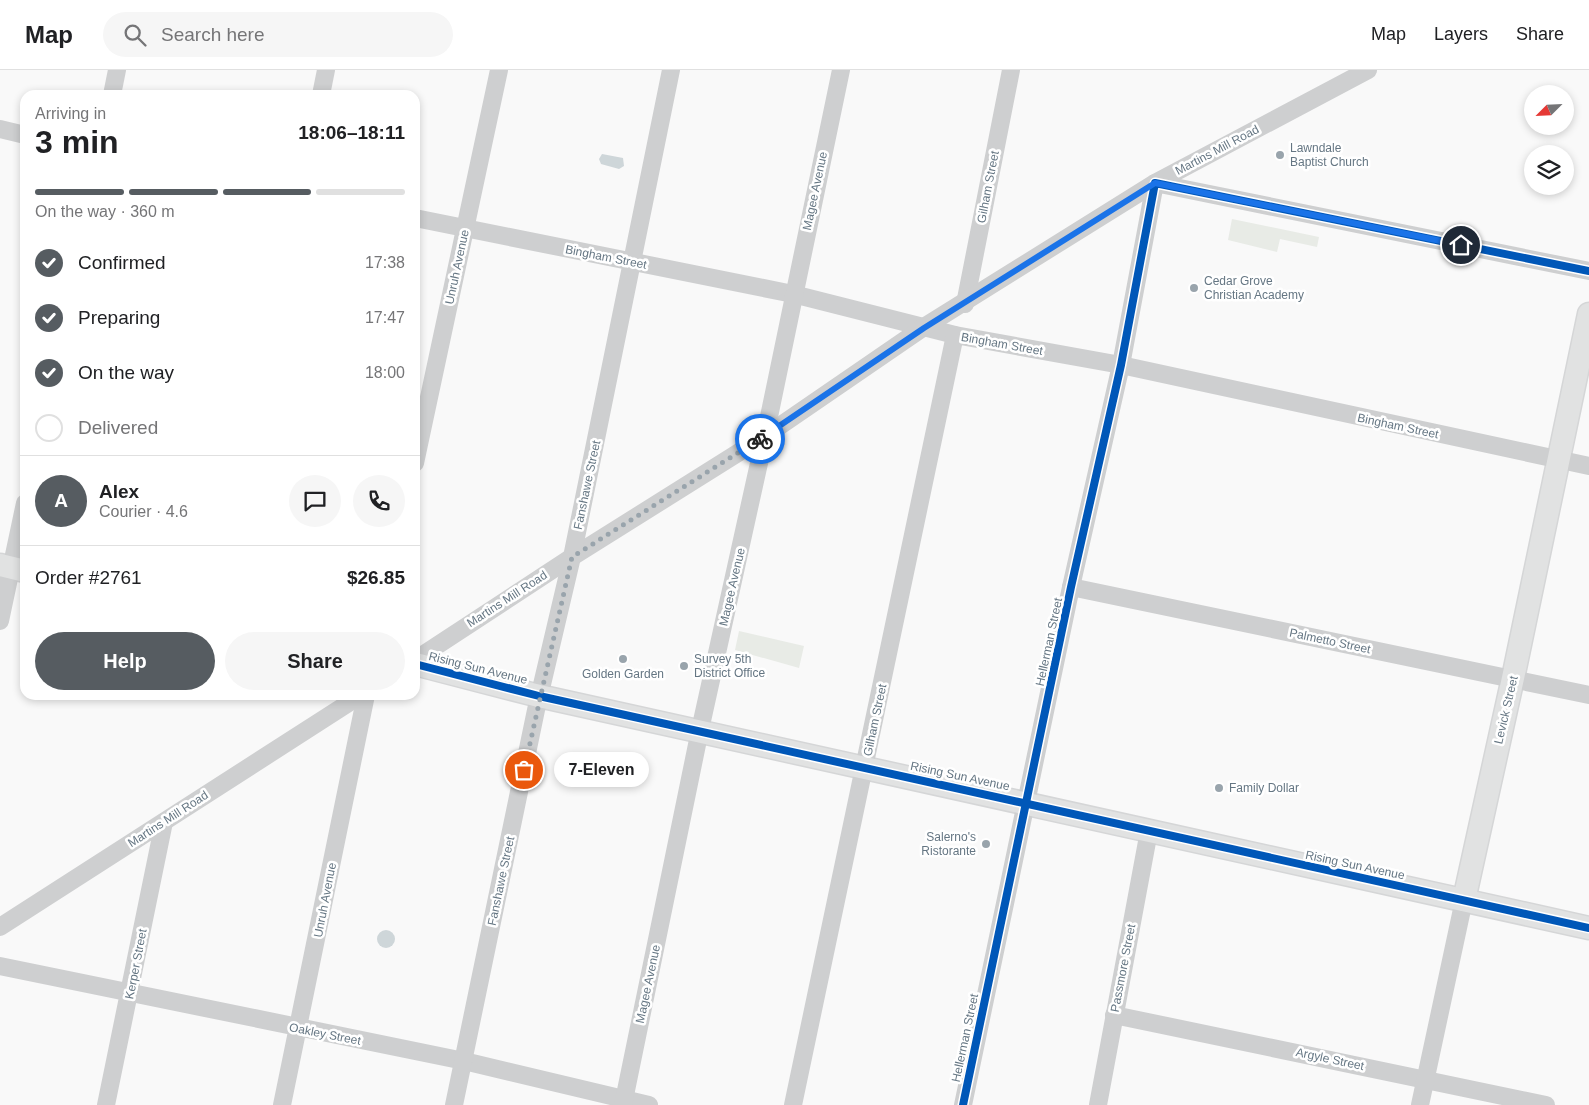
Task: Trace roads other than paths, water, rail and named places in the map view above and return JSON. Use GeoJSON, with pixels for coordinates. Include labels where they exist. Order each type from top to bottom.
{"type":"FeatureCollection","features":[{"type":"Feature","properties":{"kind":"main road","name":"Levick Street"},"geometry":{"type":"LineString","coordinates":[[1464,900],[1514,678],[1557,460],[1589,314]]}},
{"type":"Feature","properties":{"kind":"main road","name":"Rising Sun Avenue"},"geometry":{"type":"LineString","coordinates":[[420,663],[539,696],[1027,802],[1149,831],[1589,928]]}},
{"type":"Feature","properties":{"kind":"street"},"geometry":{"type":"LineString","coordinates":[[113,90],[117,70]]}},
{"type":"Feature","properties":{"kind":"street"},"geometry":{"type":"LineString","coordinates":[[322,90],[326,70]]}},
{"type":"Feature","properties":{"kind":"street","name":"Unruh Avenue"},"geometry":{"type":"LineString","coordinates":[[420,440],[499,70]]}},
{"type":"Feature","properties":{"kind":"street","name":"Fanshawe Street"},"geometry":{"type":"LineString","coordinates":[[454,1105],[539,696],[572,557],[672,70]]}},
{"type":"Feature","properties":{"kind":"street","name":"Magee Avenue"},"geometry":{"type":"LineString","coordinates":[[623,1102],[700,730],[765,436],[841,70]]}},
{"type":"Feature","properties":{"kind":"street","name":"Gilham Street"},"geometry":{"type":"LineString","coordinates":[[965,304],[1011,70]]}},
{"type":"Feature","properties":{"kind":"street","name":"Martins Mill Road"},"geometry":{"type":"LineString","coordinates":[[420,659],[572,557],[765,436],[924,328],[1155,183],[1368,70]]}},
{"type":"Feature","properties":{"kind":"street"},"geometry":{"type":"LineString","coordinates":[[0,129],[20,134]]}},
{"type":"Feature","properties":{"kind":"street"},"geometry":{"type":"LineString","coordinates":[[1155,183],[1589,271]]}},
{"type":"Feature","properties":{"kind":"street","name":"Hellerman Street"},"geometry":{"type":"LineString","coordinates":[[963,1105],[1071,587],[1121,366],[1155,183]]}},
{"type":"Feature","properties":{"kind":"street","name":"Bingham Street"},"geometry":{"type":"LineString","coordinates":[[420,219],[793,294],[955,335],[1121,366],[1589,466]]}},
{"type":"Feature","properties":{"kind":"street","name":"Gilham Street"},"geometry":{"type":"LineString","coordinates":[[793,1105],[955,335]]}},
{"type":"Feature","properties":{"kind":"street"},"geometry":{"type":"LineString","coordinates":[[0,621],[20,528]]}},
{"type":"Feature","properties":{"kind":"street","name":"Palmetto Street"},"geometry":{"type":"LineString","coordinates":[[1071,587],[1589,695]]}},
{"type":"Feature","properties":{"kind":"street","name":"Martins Mill Road"},"geometry":{"type":"LineString","coordinates":[[0,927],[353,700]]}},
{"type":"Feature","properties":{"kind":"street","name":"Unruh Avenue"},"geometry":{"type":"LineString","coordinates":[[282,1105],[365,700]]}},
{"type":"Feature","properties":{"kind":"street","name":"Kerper Street"},"geometry":{"type":"LineString","coordinates":[[106,1105],[131,992],[164,822]]}},
{"type":"Feature","properties":{"kind":"street","name":"Passmore Street"},"geometry":{"type":"LineString","coordinates":[[1098,1105],[1149,831]]}},
{"type":"Feature","properties":{"kind":"street","name":"Levick Street"},"geometry":{"type":"LineString","coordinates":[[1420,1105],[1464,900]]}},
{"type":"Feature","properties":{"kind":"street","name":"Oakley Street"},"geometry":{"type":"LineString","coordinates":[[0,966],[131,992],[299,1029],[464,1061],[623,1102],[649,1105]]}},
{"type":"Feature","properties":{"kind":"street","name":"Argyle Street"},"geometry":{"type":"LineString","coordinates":[[1114,1015],[1425,1078],[1546,1105]]}},
{"type":"Feature","properties":{"kind":"place","name":"Lawndale Baptist Church"},"geometry":{"type":"Point","coordinates":[1280,155]}},
{"type":"Feature","properties":{"kind":"place","name":"Cedar Grove Christian Academy"},"geometry":{"type":"Point","coordinates":[1194,288]}},
{"type":"Feature","properties":{"kind":"place","name":"Golden Garden"},"geometry":{"type":"Point","coordinates":[623,659]}},
{"type":"Feature","properties":{"kind":"place","name":"Survey 5th District Office"},"geometry":{"type":"Point","coordinates":[684,666]}},
{"type":"Feature","properties":{"kind":"place","name":"7-Eleven"},"geometry":{"type":"Point","coordinates":[524,770]}},
{"type":"Feature","properties":{"kind":"place","name":"Family Dollar"},"geometry":{"type":"Point","coordinates":[1219,788]}},
{"type":"Feature","properties":{"kind":"place","name":"Salerno's Ristorante"},"geometry":{"type":"Point","coordinates":[986,844]}}]}
